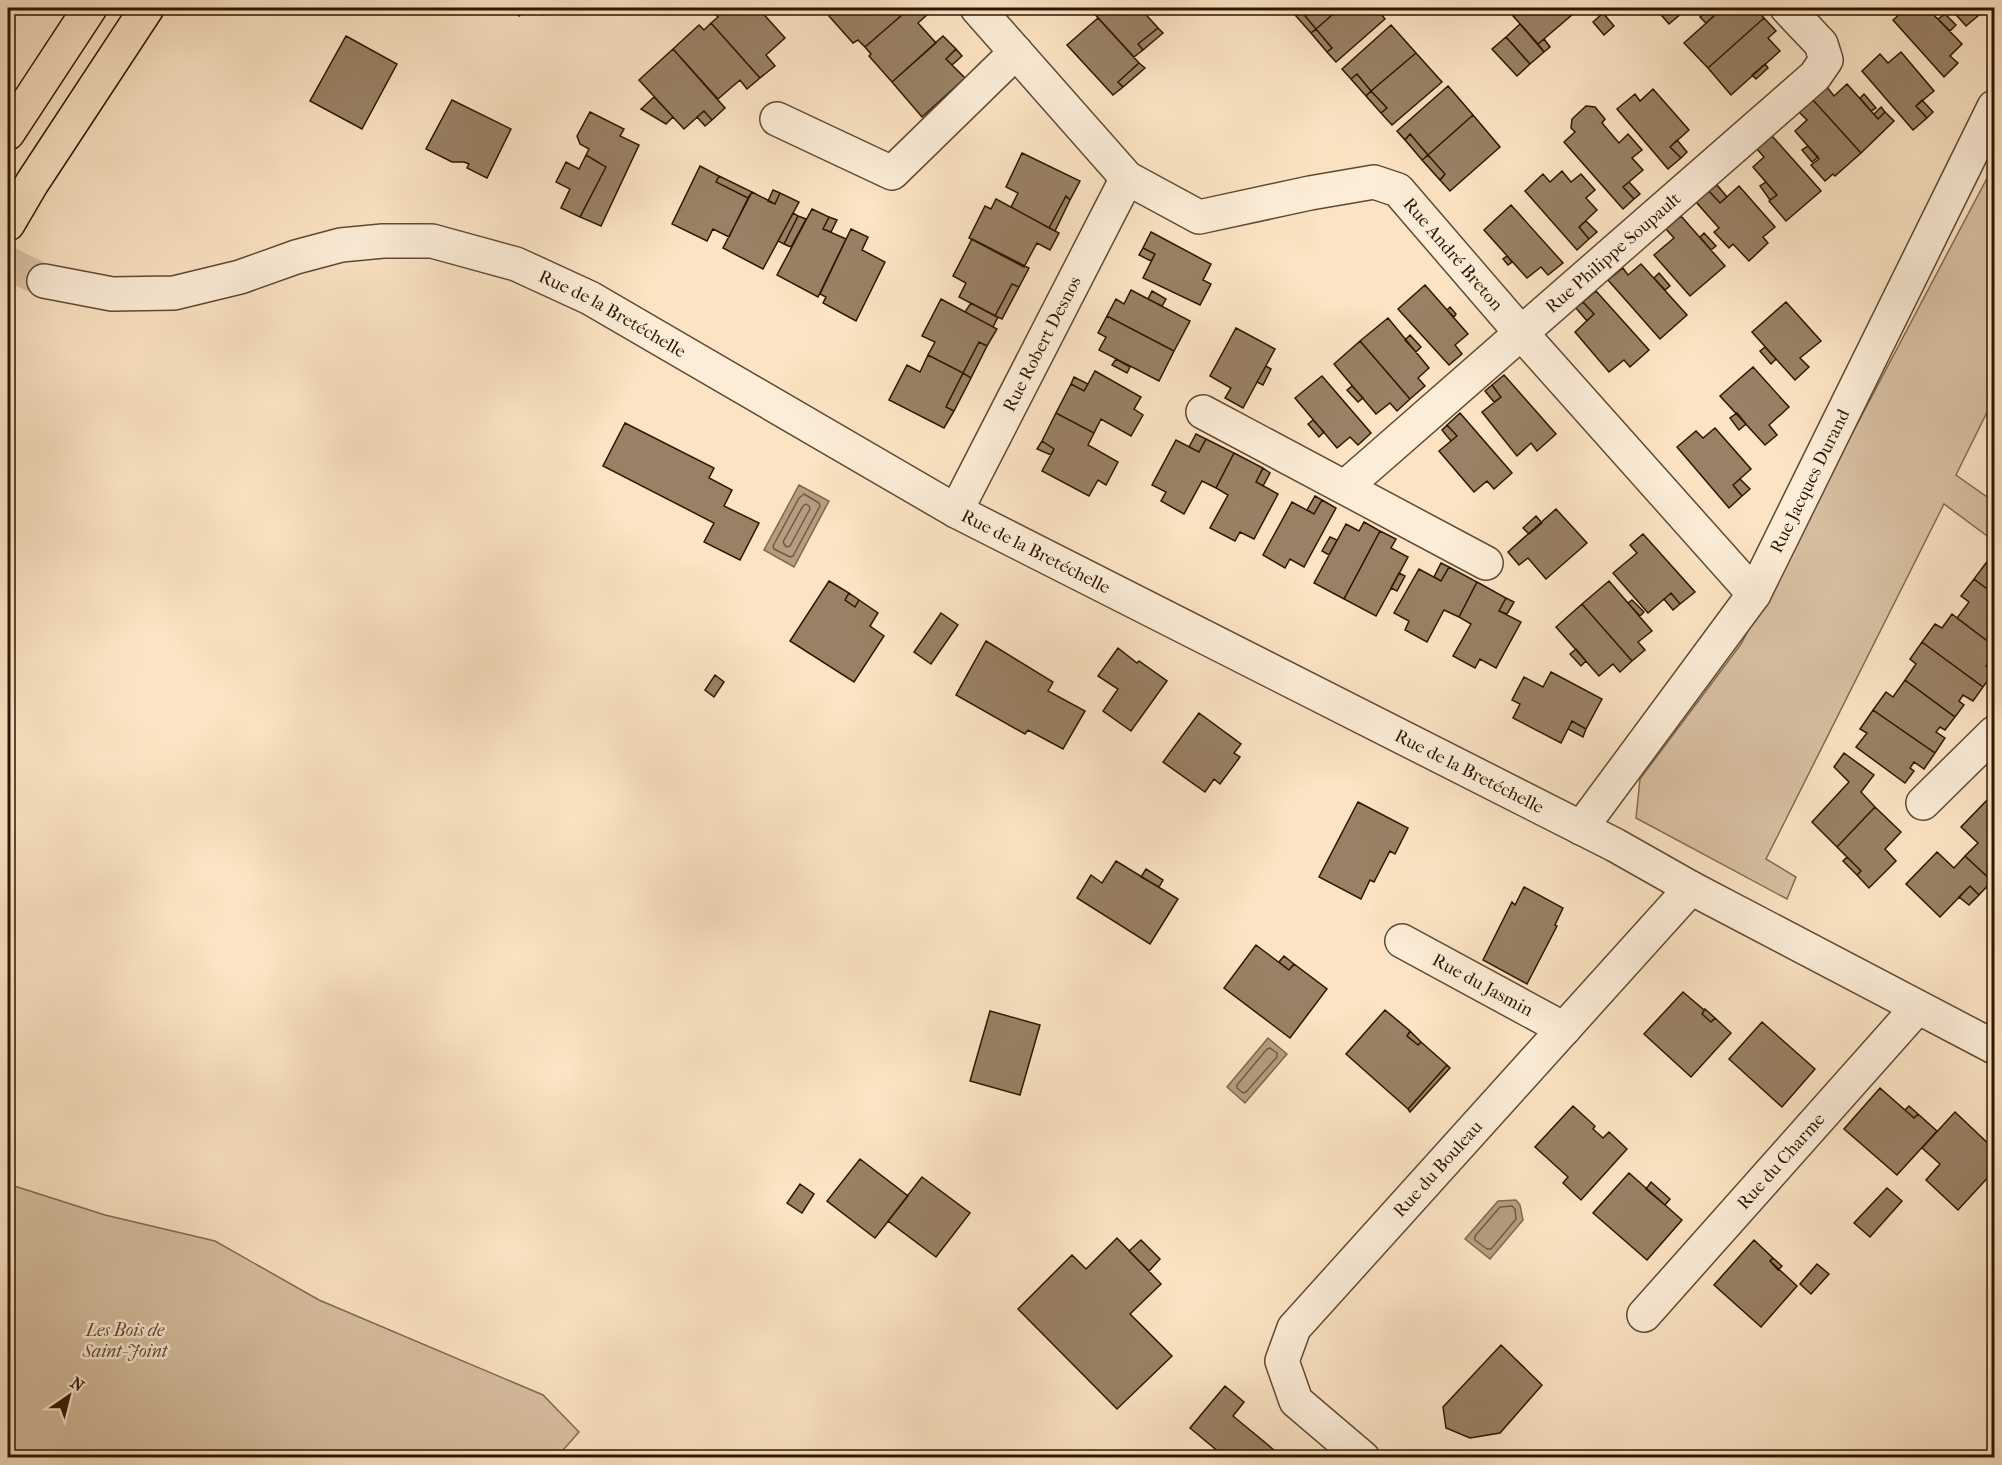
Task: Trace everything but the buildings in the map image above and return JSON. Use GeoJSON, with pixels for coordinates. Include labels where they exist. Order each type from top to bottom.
{"type":"FeatureCollection","features":[{"type":"Feature","properties":{"kind":"main road"},"geometry":{"type":"LineString","coordinates":[[8,133],[90,8]]}},
{"type":"Feature","properties":{"kind":"main road"},"geometry":{"type":"LineString","coordinates":[[8,224],[32,183],[147,8]]}},
{"type":"Feature","properties":{"kind":"street","name":"Rue André Breton"},"geometry":{"type":"LineString","coordinates":[[977,8],[1127,178],[1199,217],[1374,182],[1398,190],[1522,334],[1754,594]]}},
{"type":"Feature","properties":{"kind":"street","name":"Rue Philippe Soupault"},"geometry":{"type":"LineString","coordinates":[[1345,488],[1815,76],[1826,60],[1821,44],[1787,8]]}},
{"type":"Feature","properties":{"kind":"street"},"geometry":{"type":"LineString","coordinates":[[777,120],[892,173],[1016,52]]}},
{"type":"Feature","properties":{"kind":"street","name":"Rue Jacques Durand"},"geometry":{"type":"LineString","coordinates":[[1581,828],[1754,594],[1995,107]]}},
{"type":"Feature","properties":{"kind":"street","name":"Rue Robert Desnos"},"geometry":{"type":"LineString","coordinates":[[956,511],[1127,178]]}},
{"type":"Feature","properties":{"kind":"street","name":"Rue de la Bretéchelle"},"geometry":{"type":"LineString","coordinates":[[44,281],[112,294],[174,293],[240,277],[296,257],[341,245],[383,241],[432,241],[516,264],[590,298],[956,511],[1615,845],[1691,888],[1995,1047]]}},
{"type":"Feature","properties":{"kind":"street"},"geometry":{"type":"LineString","coordinates":[[1203,412],[1486,563]]}},
{"type":"Feature","properties":{"kind":"street"},"geometry":{"type":"LineString","coordinates":[[1923,803],[1995,733]]}},
{"type":"Feature","properties":{"kind":"street","name":"Rue du Bouleau"},"geometry":{"type":"LineString","coordinates":[[1364,1458],[1296,1401],[1282,1361],[1294,1328],[1691,888]]}},
{"type":"Feature","properties":{"kind":"street","name":"Rue du Jasmin"},"geometry":{"type":"LineString","coordinates":[[1402,941],[1564,1029]]}},
{"type":"Feature","properties":{"kind":"street","name":"Rue du Charme"},"geometry":{"type":"LineString","coordinates":[[1644,1315],[1917,1008]]}},
{"type":"Feature","properties":{"kind":"green space"},"geometry":{"type":"Polygon","coordinates":[[[1994,165],[1994,398],[1956,475],[1994,502],[1994,541],[1944,504],[1766,859],[1796,877],[1787,899],[1636,818],[1640,779],[1741,644],[1994,165]]]}},
{"type":"Feature","properties":{"kind":"green space","name":"Les Bois de Saint-Joint"},"geometry":{"type":"Polygon","coordinates":[[[8,1184],[105,1215],[215,1241],[319,1300],[543,1395],[579,1432],[556,1458],[8,1457],[8,1184]]]}},
{"type":"Feature","properties":{"kind":"water"},"geometry":{"type":"Polygon","coordinates":[[[799,485],[829,501],[794,567],[764,550],[799,485]]]}},
{"type":"Feature","properties":{"kind":"water"},"geometry":{"type":"Polygon","coordinates":[[[1268,1038],[1287,1054],[1245,1103],[1227,1087],[1268,1038]]]}},
{"type":"Feature","properties":{"kind":"water"},"geometry":{"type":"Polygon","coordinates":[[[1516,1200],[1520,1205],[1523,1220],[1490,1259],[1465,1239],[1498,1201],[1516,1200]]]}},
{"type":"Feature","properties":{"kind":"tunnel"},"geometry":{"type":"LineString","coordinates":[[8,263],[44,281]]}}]}
